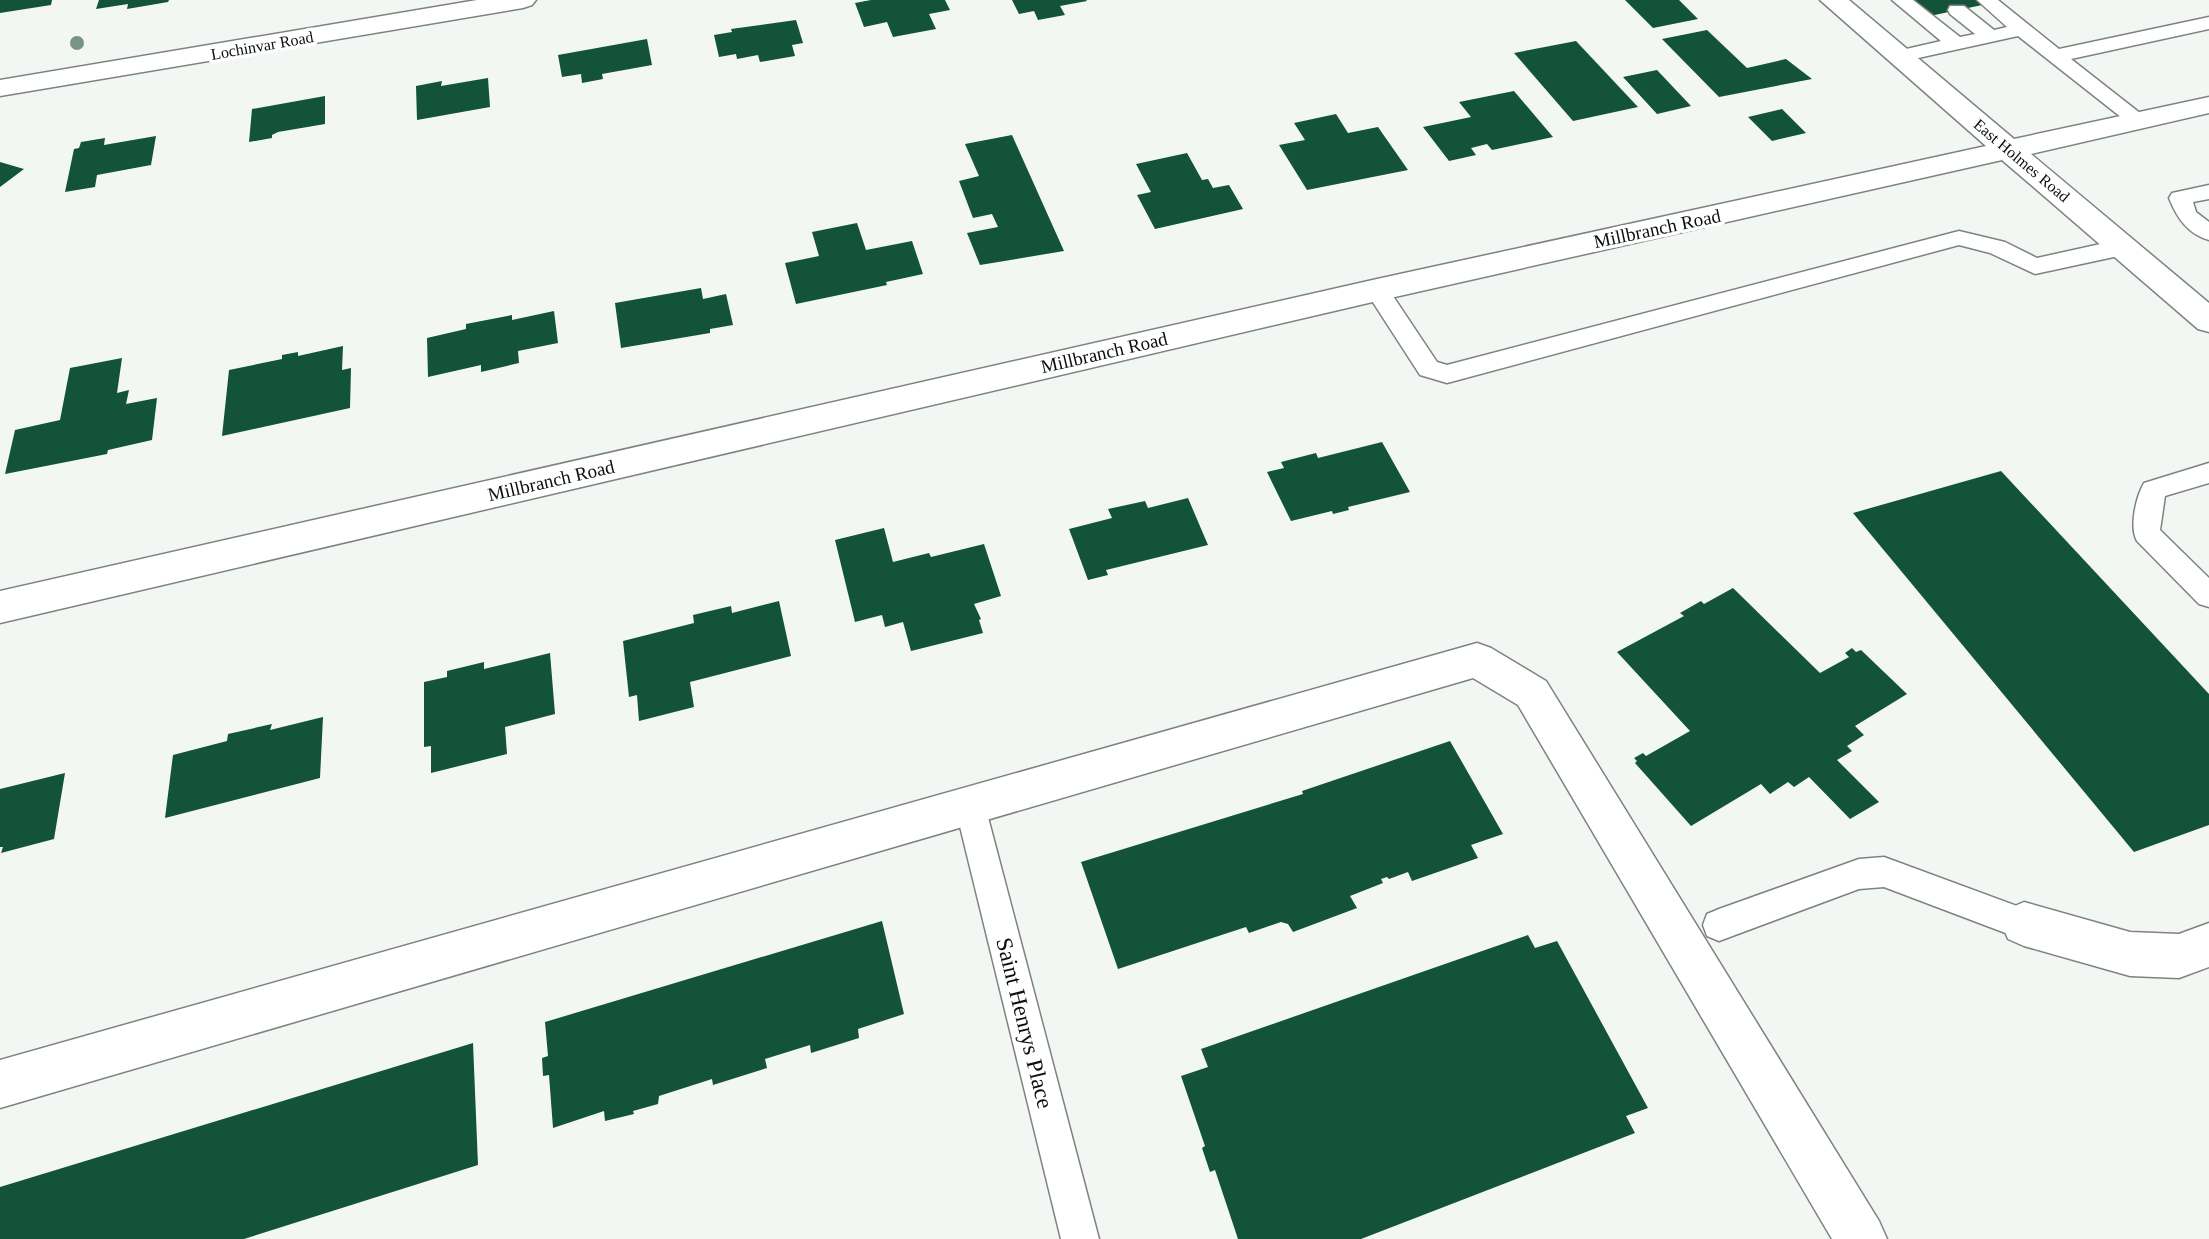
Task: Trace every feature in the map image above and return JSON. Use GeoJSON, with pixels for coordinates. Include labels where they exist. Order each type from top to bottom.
{"type":"FeatureCollection","features":[{"type":"Feature","properties":{"kind":"main road","name":"Lochinvar Road"},"geometry":{"type":"LineString","coordinates":[[0,88],[523,0]]}},
{"type":"Feature","properties":{"kind":"main road","name":"East Holmes Road"},"geometry":{"type":"LineString","coordinates":[[1833,0],[2209,321]]}},
{"type":"Feature","properties":{"kind":"main road","name":"Millbranch Road"},"geometry":{"type":"LineString","coordinates":[[0,607],[1377,289],[2209,105]]}},
{"type":"Feature","properties":{"kind":"main road"},"geometry":{"type":"LineString","coordinates":[[0,1084],[1477,660],[1532,693],[1861,1239]]}},
{"type":"Feature","properties":{"kind":"main road"},"geometry":{"type":"LineString","coordinates":[[2024,924],[2130,954],[2179,956],[2209,945]]}},
{"type":"Feature","properties":{"kind":"lane"},"geometry":{"type":"LineString","coordinates":[[1901,0],[1956,44]]}},
{"type":"Feature","properties":{"kind":"lane"},"geometry":{"type":"LineString","coordinates":[[1986,0],[2138,121]]}},
{"type":"Feature","properties":{"kind":"lane"},"geometry":{"type":"LineString","coordinates":[[1957,10],[1990,36]]}},
{"type":"Feature","properties":{"kind":"lane"},"geometry":{"type":"LineString","coordinates":[[2055,56],[2209,23]]}},
{"type":"Feature","properties":{"kind":"lane"},"geometry":{"type":"LineString","coordinates":[[2185,28],[2209,44]]}},
{"type":"Feature","properties":{"kind":"lane"},"geometry":{"type":"LineString","coordinates":[[1900,56],[2022,29]]}},
{"type":"Feature","properties":{"kind":"lane"},"geometry":{"type":"LineString","coordinates":[[2209,192],[2180,198],[2188,216],[2209,233]]}},
{"type":"Feature","properties":{"kind":"lane"},"geometry":{"type":"LineString","coordinates":[[1377,289],[1429,369],[1447,374],[1959,237],[1997,247],[2035,266],[2123,247]]}},
{"type":"Feature","properties":{"kind":"lane"},"geometry":{"type":"LineString","coordinates":[[2209,473],[2153,490],[2146,533],[2209,596]]}},
{"type":"Feature","properties":{"kind":"lane","name":"Saint Henrys Place"},"geometry":{"type":"LineString","coordinates":[[970,806],[1080,1239]]}},
{"type":"Feature","properties":{"kind":"lane"},"geometry":{"type":"LineString","coordinates":[[1719,925],[1860,874],[1884,872],[2024,924]]}},
{"type":"Feature","properties":{"kind":"building"},"geometry":{"type":"Polygon","coordinates":[[[0,0],[52,0],[51,5],[0,13],[0,0]]]}},
{"type":"Feature","properties":{"kind":"building"},"geometry":{"type":"Polygon","coordinates":[[[99,0],[169,0],[127,9],[128,4],[96,9],[99,0]]]}},
{"type":"Feature","properties":{"kind":"building"},"geometry":{"type":"Polygon","coordinates":[[[871,0],[945,0],[950,10],[929,14],[936,29],[893,37],[887,22],[864,27],[855,3],[871,0]]]}},
{"type":"Feature","properties":{"kind":"building"},"geometry":{"type":"Polygon","coordinates":[[[1012,0],[1087,1],[1060,6],[1065,15],[1038,20],[1034,11],[1019,14],[1012,0]]]}},
{"type":"Feature","properties":{"kind":"building"},"geometry":{"type":"Polygon","coordinates":[[[1625,0],[1679,0],[1698,19],[1653,28],[1625,0]]]}},
{"type":"Feature","properties":{"kind":"building"},"geometry":{"type":"Polygon","coordinates":[[[1904,0],[1982,0],[1987,4],[1925,17],[1904,0]]]}},
{"type":"Feature","properties":{"kind":"building"},"geometry":{"type":"Polygon","coordinates":[[[796,20],[803,43],[792,45],[795,56],[760,62],[758,55],[737,59],[736,54],[719,57],[714,35],[732,32],[731,29],[796,20]]]}},
{"type":"Feature","properties":{"kind":"building"},"geometry":{"type":"Polygon","coordinates":[[[1707,30],[1747,68],[1786,59],[1812,79],[1719,97],[1662,39],[1707,30]]]}},
{"type":"Feature","properties":{"kind":"building"},"geometry":{"type":"Polygon","coordinates":[[[647,39],[652,65],[602,74],[603,79],[582,83],[581,74],[562,77],[558,55],[647,39]]]}},
{"type":"Feature","properties":{"kind":"building"},"geometry":{"type":"Polygon","coordinates":[[[1576,41],[1638,107],[1573,121],[1514,53],[1576,41]]]}},
{"type":"Feature","properties":{"kind":"building"},"geometry":{"type":"Polygon","coordinates":[[[1657,70],[1691,106],[1657,114],[1623,77],[1657,70]]]}},
{"type":"Feature","properties":{"kind":"building"},"geometry":{"type":"Polygon","coordinates":[[[488,78],[490,107],[417,120],[416,86],[442,81],[441,86],[488,78]]]}},
{"type":"Feature","properties":{"kind":"building"},"geometry":{"type":"Polygon","coordinates":[[[1514,91],[1553,137],[1492,150],[1487,144],[1471,148],[1476,155],[1449,161],[1423,127],[1471,117],[1459,102],[1514,91]]]}},
{"type":"Feature","properties":{"kind":"building"},"geometry":{"type":"Polygon","coordinates":[[[325,96],[325,124],[278,132],[272,135],[272,138],[249,142],[252,109],[325,96]]]}},
{"type":"Feature","properties":{"kind":"building"},"geometry":{"type":"Polygon","coordinates":[[[1782,109],[1806,133],[1772,141],[1748,117],[1782,109]]]}},
{"type":"Feature","properties":{"kind":"building"},"geometry":{"type":"Polygon","coordinates":[[[1336,114],[1348,133],[1378,127],[1408,170],[1307,190],[1279,145],[1305,140],[1294,123],[1336,114]]]}},
{"type":"Feature","properties":{"kind":"building"},"geometry":{"type":"Polygon","coordinates":[[[1012,135],[1064,251],[980,265],[967,233],[998,227],[992,214],[973,218],[959,181],[979,176],[965,144],[1012,135]]]}},
{"type":"Feature","properties":{"kind":"building"},"geometry":{"type":"Polygon","coordinates":[[[156,136],[151,165],[97,175],[95,187],[65,192],[74,149],[79,148],[81,142],[105,138],[104,145],[156,136]]]}},
{"type":"Feature","properties":{"kind":"building"},"geometry":{"type":"Polygon","coordinates":[[[1187,153],[1202,180],[1208,179],[1213,188],[1229,185],[1243,209],[1155,229],[1137,195],[1151,192],[1136,164],[1187,153]]]}},
{"type":"Feature","properties":{"kind":"building"},"geometry":{"type":"Polygon","coordinates":[[[0,162],[24,169],[0,187],[0,162]]]}},
{"type":"Feature","properties":{"kind":"building"},"geometry":{"type":"Polygon","coordinates":[[[857,223],[866,250],[912,241],[923,274],[886,282],[887,285],[796,304],[785,263],[819,256],[812,232],[857,223]]]}},
{"type":"Feature","properties":{"kind":"building"},"geometry":{"type":"Polygon","coordinates":[[[701,288],[703,299],[726,294],[733,325],[710,329],[710,333],[621,348],[615,303],[701,288]]]}},
{"type":"Feature","properties":{"kind":"building"},"geometry":{"type":"Polygon","coordinates":[[[554,311],[558,343],[518,351],[519,363],[481,372],[481,365],[428,377],[427,338],[466,329],[466,324],[512,315],[512,320],[554,311]]]}},
{"type":"Feature","properties":{"kind":"building"},"geometry":{"type":"Polygon","coordinates":[[[343,346],[342,370],[351,368],[350,408],[222,436],[229,370],[282,359],[282,355],[298,352],[298,356],[343,346]]]}},
{"type":"Feature","properties":{"kind":"building"},"geometry":{"type":"Polygon","coordinates":[[[122,358],[117,393],[129,390],[126,404],[157,398],[152,440],[108,450],[107,454],[5,474],[15,430],[60,420],[70,368],[122,358]]]}},
{"type":"Feature","properties":{"kind":"building"},"geometry":{"type":"Polygon","coordinates":[[[1382,442],[1410,492],[1348,507],[1349,510],[1333,514],[1332,511],[1291,521],[1267,472],[1284,468],[1281,462],[1316,453],[1318,458],[1382,442]]]}},
{"type":"Feature","properties":{"kind":"building"},"geometry":{"type":"Polygon","coordinates":[[[2001,471],[2209,694],[2209,825],[2134,852],[1853,513],[2001,471]]]}},
{"type":"Feature","properties":{"kind":"building"},"geometry":{"type":"Polygon","coordinates":[[[1188,498],[1208,545],[1106,570],[1108,575],[1088,580],[1069,529],[1112,518],[1108,509],[1145,501],[1148,508],[1188,498]]]}},
{"type":"Feature","properties":{"kind":"building"},"geometry":{"type":"Polygon","coordinates":[[[884,528],[893,562],[929,553],[931,557],[984,544],[1001,596],[974,604],[981,619],[979,620],[983,633],[911,651],[903,622],[885,627],[882,615],[855,622],[835,540],[884,528]]]}},
{"type":"Feature","properties":{"kind":"building"},"geometry":{"type":"Polygon","coordinates":[[[1733,588],[1820,673],[1849,657],[1845,653],[1852,648],[1856,652],[1861,650],[1907,694],[1855,726],[1864,735],[1847,746],[1852,751],[1837,760],[1879,802],[1850,819],[1809,777],[1794,787],[1788,782],[1770,794],[1761,784],[1691,826],[1635,763],[1637,761],[1634,758],[1643,753],[1646,756],[1690,731],[1617,652],[1684,616],[1680,613],[1701,601],[1704,604],[1733,588]]]}},
{"type":"Feature","properties":{"kind":"building"},"geometry":{"type":"Polygon","coordinates":[[[779,601],[791,656],[690,682],[694,707],[639,721],[637,695],[629,697],[623,641],[694,623],[693,615],[731,606],[732,613],[779,601]]]}},
{"type":"Feature","properties":{"kind":"building"},"geometry":{"type":"Polygon","coordinates":[[[550,653],[555,714],[505,727],[507,754],[431,773],[431,746],[424,747],[424,682],[447,677],[447,671],[484,662],[484,669],[550,653]]]}},
{"type":"Feature","properties":{"kind":"building"},"geometry":{"type":"Polygon","coordinates":[[[323,717],[320,778],[165,818],[173,755],[227,741],[228,734],[272,724],[270,730],[323,717]]]}},
{"type":"Feature","properties":{"kind":"building"},"geometry":{"type":"Polygon","coordinates":[[[1450,741],[1503,834],[1471,845],[1478,858],[1412,881],[1408,872],[1381,879],[1383,883],[1350,896],[1357,908],[1293,932],[1288,924],[1281,922],[1249,933],[1246,927],[1118,969],[1081,862],[1303,794],[1302,791],[1450,741]]]}},
{"type":"Feature","properties":{"kind":"building"},"geometry":{"type":"Polygon","coordinates":[[[65,773],[54,839],[1,853],[0,789],[65,773]]]}},
{"type":"Feature","properties":{"kind":"building"},"geometry":{"type":"Polygon","coordinates":[[[882,921],[904,1014],[858,1029],[859,1038],[811,1053],[810,1045],[765,1059],[767,1068],[713,1085],[712,1079],[659,1096],[658,1104],[633,1111],[634,1114],[605,1121],[604,1111],[553,1128],[549,1075],[543,1076],[542,1058],[548,1056],[545,1022],[882,921]]]}},
{"type":"Feature","properties":{"kind":"building"},"geometry":{"type":"Polygon","coordinates":[[[1528,935],[1535,948],[1557,941],[1648,1108],[1626,1116],[1635,1133],[1361,1239],[1238,1239],[1215,1170],[1210,1172],[1202,1148],[1205,1146],[1181,1076],[1208,1067],[1201,1049],[1528,935]]]}},
{"type":"Feature","properties":{"kind":"building"},"geometry":{"type":"Polygon","coordinates":[[[473,1043],[478,1165],[244,1239],[0,1239],[0,1187],[473,1043]]]}}]}
